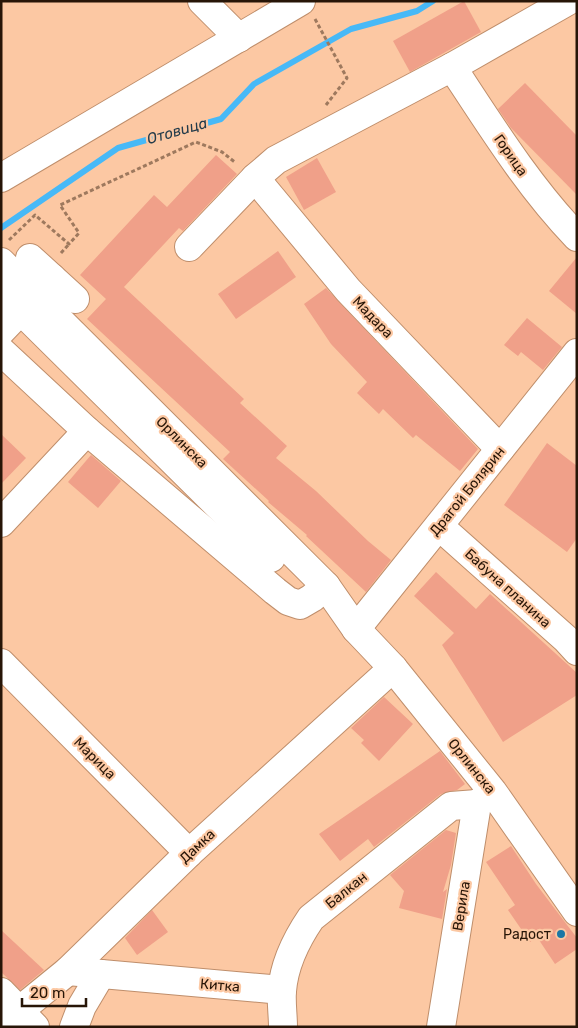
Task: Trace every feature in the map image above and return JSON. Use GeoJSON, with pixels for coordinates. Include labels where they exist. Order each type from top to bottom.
{"type":"FeatureCollection","features":[{"type":"Feature","properties":{"kind":"street"},"geometry":{"type":"LineString","coordinates":[[202,1],[239,38]]}},
{"type":"Feature","properties":{"kind":"street"},"geometry":{"type":"LineString","coordinates":[[1,178],[301,1]]}},
{"type":"Feature","properties":{"kind":"street"},"geometry":{"type":"LineString","coordinates":[[189,247],[255,178],[276,160],[452,67],[568,1]]}},
{"type":"Feature","properties":{"kind":"street","name":"Горица"},"geometry":{"type":"LineString","coordinates":[[452,67],[519,167],[558,217],[577,237]]}},
{"type":"Feature","properties":{"kind":"street","name":"Мадара"},"geometry":{"type":"LineString","coordinates":[[255,178],[348,290],[500,449]]}},
{"type":"Feature","properties":{"kind":"street","name":"Орлинска"},"geometry":{"type":"LineString","coordinates":[[5,251],[36,295],[394,668],[485,798],[577,912]]}},
{"type":"Feature","properties":{"kind":"street"},"geometry":{"type":"LineString","coordinates":[[30,258],[36,295]]}},
{"type":"Feature","properties":{"kind":"street","name":"Орлинска"},"geometry":{"type":"LineString","coordinates":[[1,291],[36,295]]}},
{"type":"Feature","properties":{"kind":"street"},"geometry":{"type":"LineString","coordinates":[[36,295],[75,299]]}},
{"type":"Feature","properties":{"kind":"street"},"geometry":{"type":"LineString","coordinates":[[1,331],[36,295]]}},
{"type":"Feature","properties":{"kind":"street"},"geometry":{"type":"LineString","coordinates":[[1,351],[87,431],[274,591],[288,601],[300,604],[319,592]]}},
{"type":"Feature","properties":{"kind":"street","name":"Драгой Болярин"},"geometry":{"type":"LineString","coordinates":[[356,629],[577,352]]}},
{"type":"Feature","properties":{"kind":"street"},"geometry":{"type":"LineString","coordinates":[[1,523],[87,431]]}},
{"type":"Feature","properties":{"kind":"street","name":"Бабуна планина"},"geometry":{"type":"LineString","coordinates":[[439,526],[566,639],[577,651]]}},
{"type":"Feature","properties":{"kind":"street","name":"Марица"},"geometry":{"type":"LineString","coordinates":[[1,663],[189,853]]}},
{"type":"Feature","properties":{"kind":"street","name":"Дамка"},"geometry":{"type":"LineString","coordinates":[[15,1014],[68,971],[189,853],[394,668]]}},
{"type":"Feature","properties":{"kind":"street","name":"Балкан"},"geometry":{"type":"LineString","coordinates":[[283,1027],[282,990],[289,961],[297,939],[311,918],[451,806],[485,798]]}},
{"type":"Feature","properties":{"kind":"street","name":"Верила"},"geometry":{"type":"LineString","coordinates":[[441,1027],[485,798]]}},
{"type":"Feature","properties":{"kind":"street","name":"Китка"},"geometry":{"type":"LineString","coordinates":[[68,971],[282,990]]}},
{"type":"Feature","properties":{"kind":"street"},"geometry":{"type":"LineString","coordinates":[[74,1027],[82,1006],[101,974]]}},
{"type":"Feature","properties":{"kind":"path"},"geometry":{"type":"LineString","coordinates":[[320,136],[319,115],[347,78],[323,34]]}},
{"type":"Feature","properties":{"kind":"path"},"geometry":{"type":"LineString","coordinates":[[5,251],[35,215],[69,244],[80,232],[60,205],[196,142],[222,152],[255,178]]}},
{"type":"Feature","properties":{"kind":"building"},"geometry":{"type":"Polygon","coordinates":[[[464,1],[481,32],[410,72],[393,41],[464,1]]]}},
{"type":"Feature","properties":{"kind":"building"},"geometry":{"type":"Polygon","coordinates":[[[525,83],[577,136],[577,195],[511,128],[498,109],[525,83]]]}},
{"type":"Feature","properties":{"kind":"building"},"geometry":{"type":"Polygon","coordinates":[[[216,155],[237,174],[183,231],[179,228],[124,287],[244,399],[240,403],[287,446],[276,458],[316,491],[368,541],[391,560],[366,592],[307,535],[268,502],[223,459],[230,452],[87,319],[106,299],[80,275],[154,195],[167,207],[216,155]]]}},
{"type":"Feature","properties":{"kind":"building"},"geometry":{"type":"Polygon","coordinates":[[[317,158],[336,192],[304,210],[286,177],[317,158]]]}},
{"type":"Feature","properties":{"kind":"building"},"geometry":{"type":"Polygon","coordinates":[[[278,251],[296,277],[236,319],[218,294],[278,251]]]}},
{"type":"Feature","properties":{"kind":"building"},"geometry":{"type":"Polygon","coordinates":[[[577,257],[577,314],[549,291],[577,257]]]}},
{"type":"Feature","properties":{"kind":"building"},"geometry":{"type":"Polygon","coordinates":[[[326,288],[478,449],[460,471],[416,435],[413,438],[383,409],[379,414],[357,393],[367,382],[331,344],[304,304],[326,288]]]}},
{"type":"Feature","properties":{"kind":"building"},"geometry":{"type":"Polygon","coordinates":[[[527,318],[562,347],[543,370],[521,352],[518,356],[504,345],[527,318]]]}},
{"type":"Feature","properties":{"kind":"building"},"geometry":{"type":"Polygon","coordinates":[[[1,434],[26,458],[1,484],[1,434]]]}},
{"type":"Feature","properties":{"kind":"building"},"geometry":{"type":"Polygon","coordinates":[[[547,443],[577,466],[577,538],[567,552],[504,505],[547,443]]]}},
{"type":"Feature","properties":{"kind":"building"},"geometry":{"type":"Polygon","coordinates":[[[91,455],[121,481],[98,508],[68,482],[91,455]]]}},
{"type":"Feature","properties":{"kind":"building"},"geometry":{"type":"Polygon","coordinates":[[[436,572],[476,609],[490,594],[577,673],[577,695],[503,742],[442,645],[454,633],[414,596],[436,572]]]}},
{"type":"Feature","properties":{"kind":"building"},"geometry":{"type":"Polygon","coordinates":[[[384,697],[413,724],[379,761],[361,743],[364,740],[351,728],[384,697]]]}},
{"type":"Feature","properties":{"kind":"building"},"geometry":{"type":"Polygon","coordinates":[[[440,751],[465,784],[457,790],[441,794],[374,847],[368,839],[340,861],[319,834],[440,751]]]}},
{"type":"Feature","properties":{"kind":"building"},"geometry":{"type":"Polygon","coordinates":[[[446,830],[456,833],[451,865],[443,892],[447,889],[442,919],[399,908],[404,891],[390,875],[446,830]]]}},
{"type":"Feature","properties":{"kind":"building"},"geometry":{"type":"Polygon","coordinates":[[[511,846],[536,884],[577,938],[577,949],[555,964],[537,937],[530,942],[508,910],[515,905],[486,862],[511,846]]]}},
{"type":"Feature","properties":{"kind":"building"},"geometry":{"type":"Polygon","coordinates":[[[152,910],[168,932],[137,955],[125,938],[152,910]]]}},
{"type":"Feature","properties":{"kind":"building"},"geometry":{"type":"Polygon","coordinates":[[[1,930],[44,970],[20,990],[1,972],[1,930]]]}},
{"type":"Feature","properties":{"kind":"waterway","name":"Отовица"},"geometry":{"type":"LineString","coordinates":[[1,228],[118,148],[221,119],[254,84],[351,29],[417,11],[433,1]]}},
{"type":"Feature","properties":{"kind":"place","name":"Радост"},"geometry":{"type":"Point","coordinates":[561,934]}}]}
